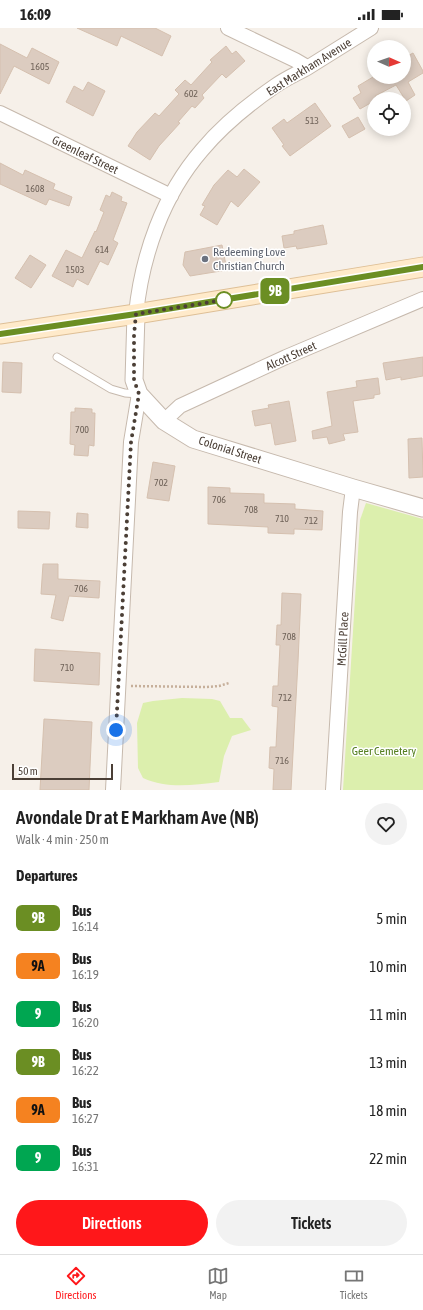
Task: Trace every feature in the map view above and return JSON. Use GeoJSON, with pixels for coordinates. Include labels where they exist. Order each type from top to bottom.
{"type":"FeatureCollection","features":[{"type":"Feature","properties":{"kind":"main road"},"geometry":{"type":"LineString","coordinates":[[0,334],[136,314],[423,268]]}},
{"type":"Feature","properties":{"kind":"street"},"geometry":{"type":"LineString","coordinates":[[228,28],[295,60],[307,68]]}},
{"type":"Feature","properties":{"kind":"street","name":"East Markham Avenue"},"geometry":{"type":"LineString","coordinates":[[113,790],[131,442],[139,394],[134,380],[134,335],[139,288],[148,251],[171,196],[189,166],[202,149],[232,120],[276,86],[371,28]]}},
{"type":"Feature","properties":{"kind":"street","name":"Greenleaf Street"},"geometry":{"type":"LineString","coordinates":[[0,113],[171,196]]}},
{"type":"Feature","properties":{"kind":"street","name":"Alcott Street"},"geometry":{"type":"LineString","coordinates":[[164,421],[180,406],[286,358],[423,299]]}},
{"type":"Feature","properties":{"kind":"street","name":"Colonial Street"},"geometry":{"type":"LineString","coordinates":[[139,394],[164,421],[193,439],[423,508]]}},
{"type":"Feature","properties":{"kind":"street","name":"McGill Place"},"geometry":{"type":"LineString","coordinates":[[334,790],[350,512],[353,488]]}},
{"type":"Feature","properties":{"kind":"lane"},"geometry":{"type":"LineString","coordinates":[[57,357],[111,389],[125,393],[139,394]]}},
{"type":"Feature","properties":{"kind":"path"},"geometry":{"type":"LineString","coordinates":[[118,686],[207,687],[219,686],[228,683]]}},
{"type":"Feature","properties":{"kind":"green space","name":"Geer Cemetery"},"geometry":{"type":"Polygon","coordinates":[[[366,503],[423,519],[423,790],[343,790],[360,520],[366,503]]]}},
{"type":"Feature","properties":{"kind":"green space"},"geometry":{"type":"Polygon","coordinates":[[[182,698],[212,699],[220,701],[230,718],[242,718],[251,730],[232,736],[224,756],[219,782],[180,785],[162,784],[143,778],[138,768],[137,723],[143,703],[182,698]]]}},
{"type":"Feature","properties":{"kind":"building"},"geometry":{"type":"Polygon","coordinates":[[[77,28],[155,28],[171,36],[162,56],[121,36],[117,46],[77,28]]]}},
{"type":"Feature","properties":{"kind":"building"},"geometry":{"type":"Polygon","coordinates":[[[0,44],[27,58],[32,48],[59,62],[49,84],[14,66],[0,94],[0,44]]]}},
{"type":"Feature","properties":{"kind":"building"},"geometry":{"type":"Polygon","coordinates":[[[226,46],[232,54],[236,51],[245,61],[226,78],[222,74],[202,95],[204,98],[195,108],[192,106],[178,122],[180,123],[159,146],[150,160],[128,146],[137,132],[155,113],[159,116],[179,94],[175,90],[185,80],[191,85],[212,62],[210,60],[226,46]]]}},
{"type":"Feature","properties":{"kind":"building"},"geometry":{"type":"Polygon","coordinates":[[[413,53],[423,73],[411,80],[411,54],[413,53]]]}},
{"type":"Feature","properties":{"kind":"building"},"geometry":{"type":"Polygon","coordinates":[[[367,81],[367,84],[409,84],[415,95],[411,98],[411,92],[400,92],[396,85],[383,92],[367,92],[367,105],[360,109],[353,98],[361,93],[358,86],[367,81]]]}},
{"type":"Feature","properties":{"kind":"building"},"geometry":{"type":"Polygon","coordinates":[[[88,82],[105,91],[93,116],[66,102],[74,86],[83,91],[88,82]]]}},
{"type":"Feature","properties":{"kind":"building"},"geometry":{"type":"Polygon","coordinates":[[[315,103],[331,126],[290,156],[282,146],[284,145],[272,128],[284,119],[287,123],[315,103]]]}},
{"type":"Feature","properties":{"kind":"building"},"geometry":{"type":"Polygon","coordinates":[[[358,117],[365,129],[349,138],[342,126],[358,117]]]}},
{"type":"Feature","properties":{"kind":"building"},"geometry":{"type":"Polygon","coordinates":[[[0,163],[23,175],[25,170],[55,184],[53,189],[72,197],[69,206],[49,199],[46,205],[0,184],[0,163]]]}},
{"type":"Feature","properties":{"kind":"building"},"geometry":{"type":"Polygon","coordinates":[[[244,169],[260,182],[238,207],[231,201],[217,225],[200,215],[205,206],[202,205],[214,185],[228,170],[237,177],[244,169]]]}},
{"type":"Feature","properties":{"kind":"building"},"geometry":{"type":"Polygon","coordinates":[[[112,192],[122,197],[121,201],[127,203],[113,240],[118,243],[108,265],[100,261],[88,285],[77,279],[73,287],[52,276],[66,250],[82,258],[95,231],[96,232],[104,212],[100,210],[106,195],[110,197],[112,192]]]}},
{"type":"Feature","properties":{"kind":"building"},"geometry":{"type":"Polygon","coordinates":[[[323,225],[327,244],[297,249],[296,246],[284,248],[282,236],[294,234],[294,231],[323,225]]]}},
{"type":"Feature","properties":{"kind":"building","name":"Redeeming Love Christian Church"},"geometry":{"type":"Polygon","coordinates":[[[222,245],[227,270],[190,276],[183,265],[185,252],[222,245]]]}},
{"type":"Feature","properties":{"kind":"building"},"geometry":{"type":"Polygon","coordinates":[[[30,255],[46,265],[31,288],[15,278],[30,255]]]}},
{"type":"Feature","properties":{"kind":"building"},"geometry":{"type":"Polygon","coordinates":[[[423,357],[423,376],[401,380],[401,377],[386,380],[383,363],[423,357]]]}},
{"type":"Feature","properties":{"kind":"building"},"geometry":{"type":"Polygon","coordinates":[[[3,362],[22,363],[21,393],[2,392],[3,362]]]}},
{"type":"Feature","properties":{"kind":"building"},"geometry":{"type":"Polygon","coordinates":[[[378,378],[380,394],[374,395],[374,398],[353,401],[358,432],[343,434],[345,440],[329,444],[327,437],[313,439],[312,431],[332,426],[327,392],[357,387],[356,381],[378,378]]]}},
{"type":"Feature","properties":{"kind":"building"},"geometry":{"type":"Polygon","coordinates":[[[289,401],[296,441],[275,445],[271,423],[255,426],[252,411],[269,408],[268,405],[289,401]]]}},
{"type":"Feature","properties":{"kind":"building"},"geometry":{"type":"Polygon","coordinates":[[[75,408],[92,409],[92,413],[95,413],[94,446],[89,445],[88,456],[74,455],[75,445],[70,444],[71,412],[75,412],[75,408]]]}},
{"type":"Feature","properties":{"kind":"building"},"geometry":{"type":"Polygon","coordinates":[[[422,438],[423,477],[409,478],[408,439],[422,438]]]}},
{"type":"Feature","properties":{"kind":"building"},"geometry":{"type":"Polygon","coordinates":[[[153,462],[175,466],[169,501],[147,498],[153,462]]]}},
{"type":"Feature","properties":{"kind":"building"},"geometry":{"type":"Polygon","coordinates":[[[208,487],[230,488],[230,493],[264,494],[264,503],[295,504],[295,509],[323,511],[322,530],[294,529],[294,534],[268,533],[268,527],[208,524],[208,487]]]}},
{"type":"Feature","properties":{"kind":"building"},"geometry":{"type":"Polygon","coordinates":[[[18,511],[50,512],[49,529],[18,528],[18,511]]]}},
{"type":"Feature","properties":{"kind":"building"},"geometry":{"type":"Polygon","coordinates":[[[77,513],[88,514],[88,528],[76,527],[77,513]]]}},
{"type":"Feature","properties":{"kind":"building"},"geometry":{"type":"Polygon","coordinates":[[[43,564],[58,564],[58,579],[100,581],[99,598],[69,596],[63,621],[51,618],[56,595],[41,594],[43,564]]]}},
{"type":"Feature","properties":{"kind":"building"},"geometry":{"type":"Polygon","coordinates":[[[282,593],[301,594],[298,662],[291,790],[273,790],[274,769],[269,768],[270,747],[276,747],[278,707],[272,706],[273,686],[278,686],[280,645],[276,645],[277,625],[281,625],[282,593]]]}},
{"type":"Feature","properties":{"kind":"building"},"geometry":{"type":"Polygon","coordinates":[[[35,649],[100,653],[99,685],[34,681],[35,649]]]}},
{"type":"Feature","properties":{"kind":"building"},"geometry":{"type":"Polygon","coordinates":[[[44,719],[92,722],[89,790],[40,790],[44,719]]]}},
{"type":"Feature","properties":{"kind":"bus line","name":"9B"},"geometry":{"type":"LineString","coordinates":[[0,334],[136,314],[423,267]]}},
{"type":"Feature","properties":{"kind":"place","name":"Redeeming Love Christian Church"},"geometry":{"type":"Point","coordinates":[205,259]}},
{"type":"Feature","properties":{"kind":"route"},"geometry":{"type":"LineString","coordinates":[[116,730],[131,442],[139,394],[134,380],[134,335],[136,314],[224,300]]}}]}
